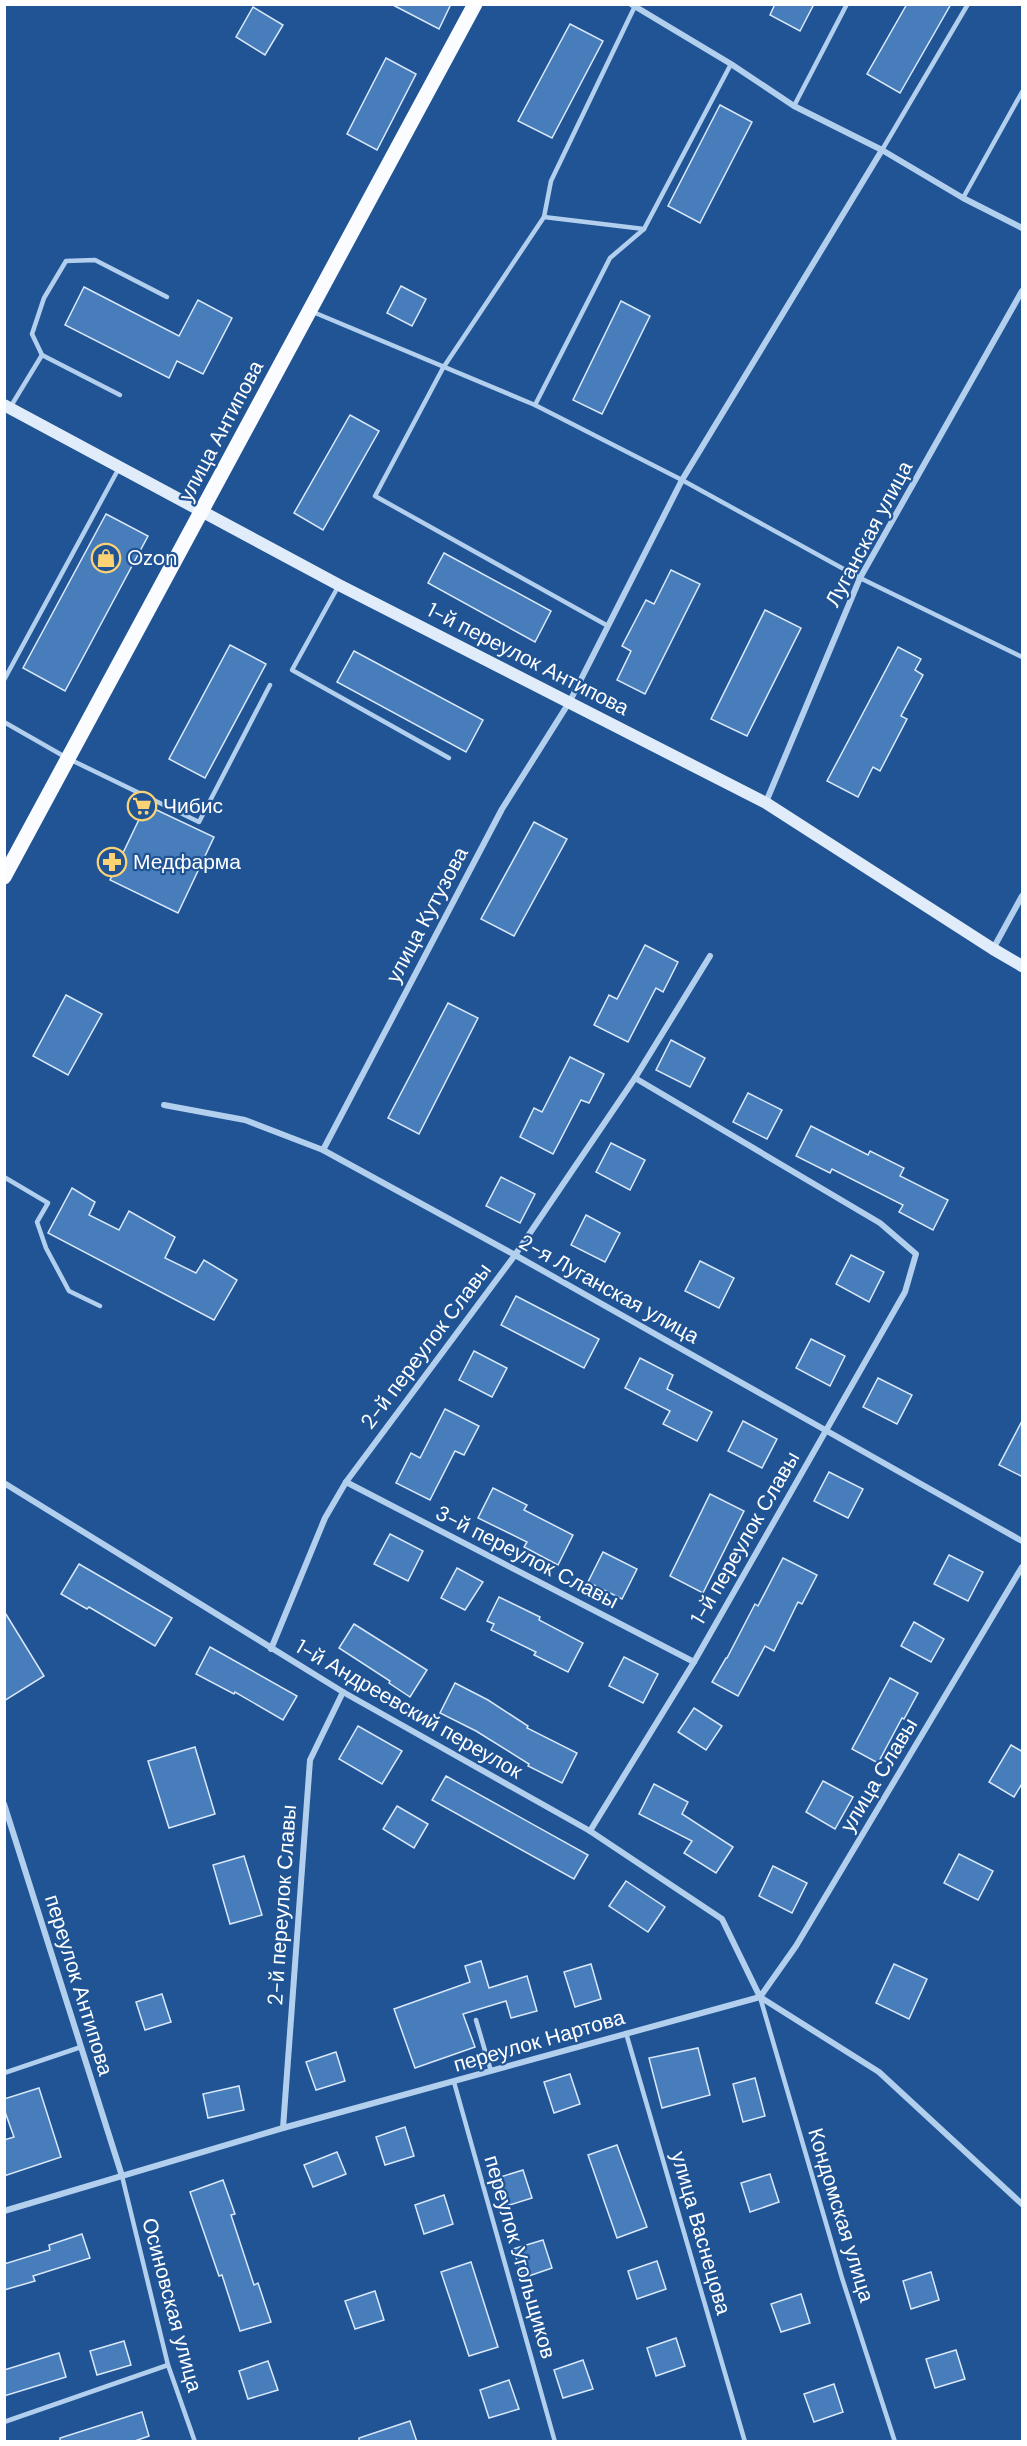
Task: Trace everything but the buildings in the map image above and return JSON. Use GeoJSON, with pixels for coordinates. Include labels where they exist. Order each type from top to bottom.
{"type":"FeatureCollection","features":[{"type":"Feature","properties":{"kind":"main road","name":"улица Антипова"},"geometry":{"type":"LineString","coordinates":[[4,877],[475,4]]}},
{"type":"Feature","properties":{"kind":"main road","name":"1-й переулок Антипова"},"geometry":{"type":"LineString","coordinates":[[7,407],[339,585],[766,803],[1023,966]]}},
{"type":"Feature","properties":{"kind":"street"},"geometry":{"type":"LineString","coordinates":[[634,5],[731,64],[794,106],[882,150],[963,198],[1023,228]]}},
{"type":"Feature","properties":{"kind":"street","name":"улица Кутузова"},"geometry":{"type":"LineString","coordinates":[[322,1150],[502,808],[570,701],[682,480],[882,150]]}},
{"type":"Feature","properties":{"kind":"street","name":"Луганская улица"},"geometry":{"type":"LineString","coordinates":[[766,803],[860,578],[1023,291]]}},
{"type":"Feature","properties":{"kind":"street"},"geometry":{"type":"LineString","coordinates":[[993,949],[1023,896]]}},
{"type":"Feature","properties":{"kind":"street","name":"2-й переулок Славы"},"geometry":{"type":"LineString","coordinates":[[271,1649],[325,1518],[346,1482],[515,1255],[635,1078],[710,956]]}},
{"type":"Feature","properties":{"kind":"street","name":"1-й переулок Славы"},"geometry":{"type":"LineString","coordinates":[[590,1831],[694,1662],[905,1292],[916,1254],[880,1223],[635,1078]]}},
{"type":"Feature","properties":{"kind":"street","name":"2-я Луганская улица"},"geometry":{"type":"LineString","coordinates":[[164,1105],[245,1120],[322,1150],[515,1255],[1023,1541]]}},
{"type":"Feature","properties":{"kind":"street","name":"3-й переулок Славы"},"geometry":{"type":"LineString","coordinates":[[346,1482],[694,1662]]}},
{"type":"Feature","properties":{"kind":"street","name":"1-й Андреевский переулок"},"geometry":{"type":"LineString","coordinates":[[4,1483],[342,1692],[590,1831],[722,1919],[760,1997]]}},
{"type":"Feature","properties":{"kind":"street","name":"улица Славы"},"geometry":{"type":"LineString","coordinates":[[760,1997],[796,1946],[1023,1567]]}},
{"type":"Feature","properties":{"kind":"street","name":"2-й переулок Славы"},"geometry":{"type":"LineString","coordinates":[[283,2128],[310,1760],[342,1692]]}},
{"type":"Feature","properties":{"kind":"street","name":"переулок Антипова"},"geometry":{"type":"LineString","coordinates":[[4,1804],[122,2176]]}},
{"type":"Feature","properties":{"kind":"street"},"geometry":{"type":"LineString","coordinates":[[760,1997],[879,2072],[1023,2204]]}},
{"type":"Feature","properties":{"kind":"street","name":"переулок Нартова"},"geometry":{"type":"LineString","coordinates":[[4,2211],[283,2128],[760,1997]]}},
{"type":"Feature","properties":{"kind":"lane"},"geometry":{"type":"LineString","coordinates":[[794,106],[847,4]]}},
{"type":"Feature","properties":{"kind":"lane"},"geometry":{"type":"LineString","coordinates":[[882,150],[968,4]]}},
{"type":"Feature","properties":{"kind":"lane"},"geometry":{"type":"LineString","coordinates":[[608,626],[375,496],[443,368],[544,217],[551,181],[634,5]]}},
{"type":"Feature","properties":{"kind":"lane"},"geometry":{"type":"LineString","coordinates":[[535,405],[610,258],[644,228],[731,64]]}},
{"type":"Feature","properties":{"kind":"lane"},"geometry":{"type":"LineString","coordinates":[[963,198],[1023,93]]}},
{"type":"Feature","properties":{"kind":"lane"},"geometry":{"type":"LineString","coordinates":[[544,217],[644,228]]}},
{"type":"Feature","properties":{"kind":"lane"},"geometry":{"type":"LineString","coordinates":[[120,395],[42,355],[32,334],[44,298],[66,261],[95,260],[167,297]]}},
{"type":"Feature","properties":{"kind":"lane"},"geometry":{"type":"LineString","coordinates":[[310,310],[535,405],[682,480],[860,578],[1023,657]]}},
{"type":"Feature","properties":{"kind":"lane"},"geometry":{"type":"LineString","coordinates":[[7,407],[42,355]]}},
{"type":"Feature","properties":{"kind":"lane"},"geometry":{"type":"LineString","coordinates":[[4,680],[119,468]]}},
{"type":"Feature","properties":{"kind":"lane"},"geometry":{"type":"LineString","coordinates":[[339,585],[292,670],[449,758]]}},
{"type":"Feature","properties":{"kind":"lane"},"geometry":{"type":"LineString","coordinates":[[4,722],[67,758],[199,822],[270,685]]}},
{"type":"Feature","properties":{"kind":"lane"},"geometry":{"type":"LineString","coordinates":[[4,1177],[48,1203],[37,1222],[46,1248],[69,1292],[100,1306]]}},
{"type":"Feature","properties":{"kind":"lane","name":"Кондомская улица"},"geometry":{"type":"LineString","coordinates":[[760,1997],[842,2278],[895,2442]]}},
{"type":"Feature","properties":{"kind":"lane"},"geometry":{"type":"LineString","coordinates":[[476,2020],[491,2071]]}},
{"type":"Feature","properties":{"kind":"lane","name":"улица Васнецова"},"geometry":{"type":"LineString","coordinates":[[626,2033],[745,2442]]}},
{"type":"Feature","properties":{"kind":"lane"},"geometry":{"type":"LineString","coordinates":[[4,2073],[81,2047]]}},
{"type":"Feature","properties":{"kind":"lane","name":"переулок Угольщиков"},"geometry":{"type":"LineString","coordinates":[[454,2082],[554,2441]]}},
{"type":"Feature","properties":{"kind":"lane","name":"Осиновская улица"},"geometry":{"type":"LineString","coordinates":[[122,2176],[168,2365],[195,2442]]}},
{"type":"Feature","properties":{"kind":"lane"},"geometry":{"type":"LineString","coordinates":[[4,2422],[168,2365]]}},
{"type":"Feature","properties":{"kind":"place","name":"Ozon"},"geometry":{"type":"Point","coordinates":[106,558]}},
{"type":"Feature","properties":{"kind":"place","name":"Чибис"},"geometry":{"type":"Point","coordinates":[142,806]}},
{"type":"Feature","properties":{"kind":"place","name":"Медфарма"},"geometry":{"type":"Point","coordinates":[112,862]}}]}
